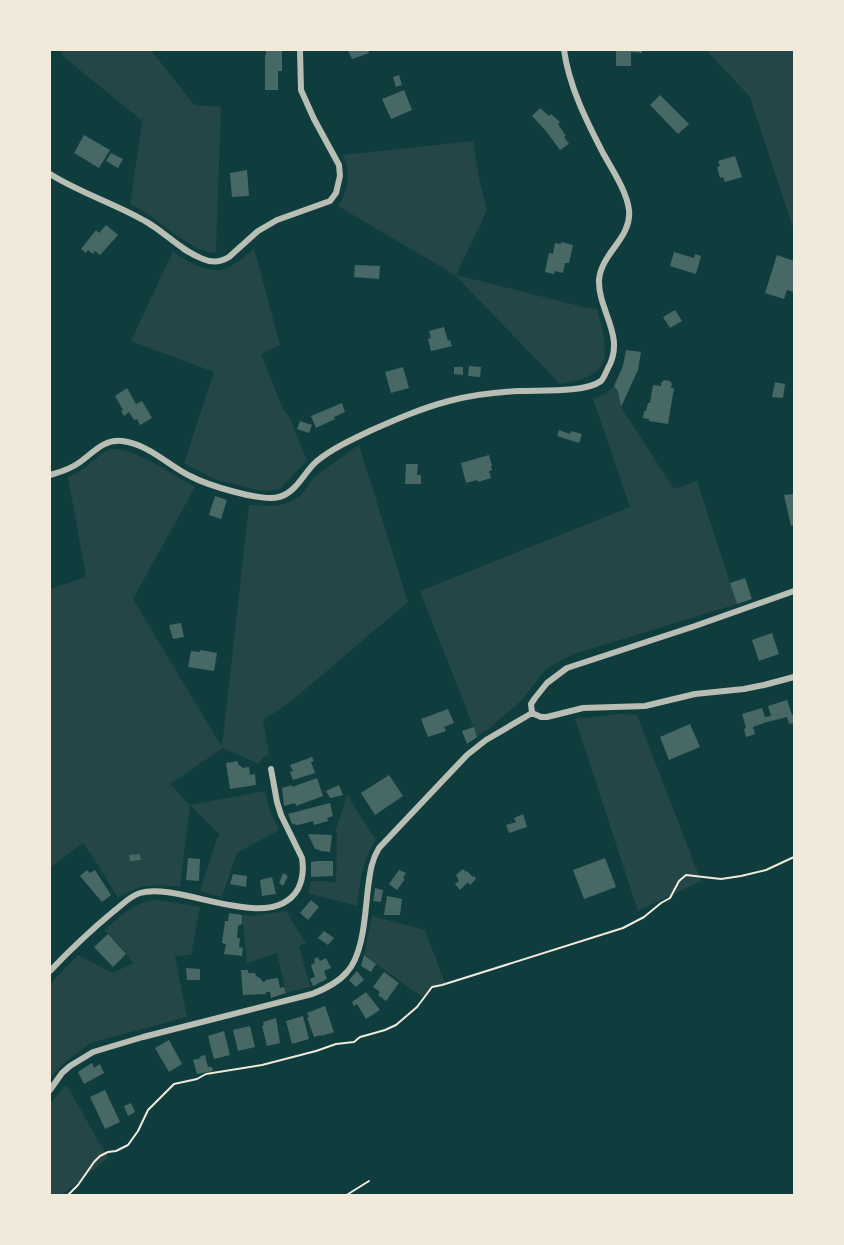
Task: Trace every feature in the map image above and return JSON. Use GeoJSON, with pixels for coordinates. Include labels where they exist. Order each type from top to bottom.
{"type":"FeatureCollection","features":[{"type":"Feature","properties":{"kind":"street"},"geometry":{"type":"LineString","coordinates":[[50,174],[73,188],[147,222],[197,257],[210,261],[224,260],[258,231],[277,220],[330,201],[336,193],[340,176],[339,165],[301,90],[300,50]]}},
{"type":"Feature","properties":{"kind":"street"},"geometry":{"type":"LineString","coordinates":[[50,475],[63,472],[109,442],[122,441],[138,445],[191,477],[219,487],[242,494],[279,497],[293,489],[316,462],[330,452],[415,411],[485,394],[582,389],[602,380],[613,361],[614,339],[601,296],[599,280],[603,264],[624,233],[629,212],[624,193],[575,94],[564,50]]}},
{"type":"Feature","properties":{"kind":"street"},"geometry":{"type":"LineString","coordinates":[[532,713],[531,704],[535,698],[547,683],[567,668],[795,591]]}},
{"type":"Feature","properties":{"kind":"street"},"geometry":{"type":"LineString","coordinates":[[532,713],[547,717],[583,708],[645,706],[695,694],[744,689],[795,677]]}},
{"type":"Feature","properties":{"kind":"street"},"geometry":{"type":"LineString","coordinates":[[50,1090],[62,1073],[93,1052],[312,994],[334,984],[347,972],[355,959],[361,937],[372,863],[379,848],[467,755],[486,740],[532,713]]}},
{"type":"Feature","properties":{"kind":"street"},"geometry":{"type":"LineString","coordinates":[[50,971],[102,921],[127,900],[140,893],[156,891],[248,908],[268,907],[291,899],[301,882],[303,866],[277,802],[271,769]]}},
{"type":"Feature","properties":{"kind":"path"},"geometry":{"type":"LineString","coordinates":[[67,1196],[100,1156],[128,1145],[148,1110],[174,1084],[197,1079],[206,1074],[261,1065],[336,1044],[354,1042],[360,1037],[396,1025],[417,1007],[435,986],[623,928],[644,917],[670,898],[679,881],[686,875],[721,879],[741,876],[766,870],[795,857]]}},
{"type":"Feature","properties":{"kind":"path"},"geometry":{"type":"LineString","coordinates":[[345,1196],[369,1181]]}},
{"type":"Feature","properties":{"kind":"shaded area"},"geometry":{"type":"Polygon","coordinates":[[[62,50],[151,50],[194,105],[221,107],[216,253],[195,247],[130,204],[142,121],[62,55],[62,50]]]}},
{"type":"Feature","properties":{"kind":"shaded area"},"geometry":{"type":"Polygon","coordinates":[[[706,50],[794,50],[794,224],[792,225],[750,97],[706,50]]]}},
{"type":"Feature","properties":{"kind":"shaded area"},"geometry":{"type":"Polygon","coordinates":[[[473,141],[487,210],[456,275],[597,309],[605,350],[604,360],[599,369],[591,375],[560,384],[455,275],[338,206],[345,194],[348,181],[343,155],[473,141]]]}},
{"type":"Feature","properties":{"kind":"shaded area"},"geometry":{"type":"Polygon","coordinates":[[[254,248],[280,345],[261,354],[307,461],[280,489],[270,491],[256,490],[214,479],[184,463],[214,372],[131,341],[173,251],[193,264],[216,270],[234,264],[254,248]]]}},
{"type":"Feature","properties":{"kind":"shaded area"},"geometry":{"type":"Polygon","coordinates":[[[614,386],[618,391],[621,407],[674,489],[697,481],[737,604],[574,654],[547,668],[521,701],[477,736],[420,591],[630,507],[593,399],[605,394],[614,386]]]}},
{"type":"Feature","properties":{"kind":"shaded area"},"geometry":{"type":"Polygon","coordinates":[[[359,445],[408,602],[289,703],[263,720],[269,755],[259,764],[223,748],[170,784],[190,805],[180,887],[163,885],[141,887],[118,898],[83,843],[50,868],[50,589],[86,577],[68,477],[106,451],[115,449],[138,455],[195,487],[133,599],[222,747],[249,505],[275,506],[290,502],[301,495],[315,476],[359,445]]]}},
{"type":"Feature","properties":{"kind":"shaded area"},"geometry":{"type":"Polygon","coordinates":[[[619,714],[637,715],[701,881],[638,911],[575,719],[619,714]]]}},
{"type":"Feature","properties":{"kind":"shaded area"},"geometry":{"type":"Polygon","coordinates":[[[265,791],[270,811],[279,830],[237,853],[222,897],[200,891],[217,838],[220,835],[190,805],[265,791]]]}},
{"type":"Feature","properties":{"kind":"shaded area"},"geometry":{"type":"Polygon","coordinates":[[[347,795],[376,840],[364,864],[357,906],[308,893],[311,881],[336,883],[337,833],[335,832],[347,795]]]}},
{"type":"Feature","properties":{"kind":"shaded area"},"geometry":{"type":"Polygon","coordinates":[[[159,900],[200,907],[191,955],[175,956],[187,1017],[90,1043],[64,1063],[50,1078],[50,984],[78,955],[112,973],[134,963],[104,931],[122,914],[135,906],[159,900]]]}},
{"type":"Feature","properties":{"kind":"shaded area"},"geometry":{"type":"Polygon","coordinates":[[[286,911],[306,943],[299,946],[310,987],[286,993],[277,953],[247,963],[242,915],[253,916],[286,911]]]}},
{"type":"Feature","properties":{"kind":"shaded area"},"geometry":{"type":"Polygon","coordinates":[[[372,916],[425,930],[445,983],[432,988],[422,997],[364,955],[372,916]]]}},
{"type":"Feature","properties":{"kind":"shaded area"},"geometry":{"type":"Polygon","coordinates":[[[66,1084],[108,1158],[62,1195],[50,1196],[50,1104],[66,1084]]]}},
{"type":"Feature","properties":{"kind":"building"},"geometry":{"type":"Polygon","coordinates":[[[266,50],[282,50],[282,71],[278,71],[278,90],[265,90],[266,50]]]}},
{"type":"Feature","properties":{"kind":"building"},"geometry":{"type":"Polygon","coordinates":[[[348,50],[368,50],[369,53],[352,59],[348,50]]]}},
{"type":"Feature","properties":{"kind":"building"},"geometry":{"type":"Polygon","coordinates":[[[616,50],[642,50],[642,53],[631,52],[631,66],[616,66],[616,50]]]}},
{"type":"Feature","properties":{"kind":"building"},"geometry":{"type":"Polygon","coordinates":[[[399,75],[402,85],[396,87],[393,77],[399,75]]]}},
{"type":"Feature","properties":{"kind":"building"},"geometry":{"type":"Polygon","coordinates":[[[404,90],[412,110],[391,119],[382,99],[404,90]]]}},
{"type":"Feature","properties":{"kind":"building"},"geometry":{"type":"Polygon","coordinates":[[[660,95],[689,124],[678,134],[650,105],[660,95]]]}},
{"type":"Feature","properties":{"kind":"building"},"geometry":{"type":"Polygon","coordinates":[[[540,108],[560,122],[558,124],[569,144],[560,150],[532,116],[540,108]]]}},
{"type":"Feature","properties":{"kind":"building"},"geometry":{"type":"Polygon","coordinates":[[[84,135],[110,150],[99,168],[74,153],[84,135]]]}},
{"type":"Feature","properties":{"kind":"building"},"geometry":{"type":"Polygon","coordinates":[[[111,153],[123,159],[118,168],[106,161],[111,153]]]}},
{"type":"Feature","properties":{"kind":"building"},"geometry":{"type":"Polygon","coordinates":[[[735,156],[742,177],[725,182],[723,177],[720,178],[718,161],[735,156]]]}},
{"type":"Feature","properties":{"kind":"building"},"geometry":{"type":"Polygon","coordinates":[[[247,170],[249,196],[232,197],[230,173],[247,170]]]}},
{"type":"Feature","properties":{"kind":"building"},"geometry":{"type":"Polygon","coordinates":[[[106,225],[118,235],[100,255],[88,250],[86,253],[81,249],[96,230],[99,233],[106,225]]]}},
{"type":"Feature","properties":{"kind":"building"},"geometry":{"type":"Polygon","coordinates":[[[561,242],[573,245],[569,263],[565,263],[563,273],[545,272],[549,253],[553,254],[555,243],[561,244],[561,242]]]}},
{"type":"Feature","properties":{"kind":"building"},"geometry":{"type":"Polygon","coordinates":[[[674,252],[694,258],[695,254],[701,256],[696,274],[670,266],[674,252]]]}},
{"type":"Feature","properties":{"kind":"building"},"geometry":{"type":"Polygon","coordinates":[[[777,255],[794,261],[794,292],[787,290],[784,299],[765,293],[777,255]]]}},
{"type":"Feature","properties":{"kind":"building"},"geometry":{"type":"Polygon","coordinates":[[[355,265],[380,266],[379,279],[354,277],[355,265]]]}},
{"type":"Feature","properties":{"kind":"building"},"geometry":{"type":"Polygon","coordinates":[[[675,310],[682,321],[670,328],[663,317],[675,310]]]}},
{"type":"Feature","properties":{"kind":"building"},"geometry":{"type":"Polygon","coordinates":[[[444,327],[452,346],[431,351],[429,331],[444,327]]]}},
{"type":"Feature","properties":{"kind":"building"},"geometry":{"type":"Polygon","coordinates":[[[626,350],[641,352],[638,370],[621,407],[618,391],[614,386],[623,366],[626,350]]]}},
{"type":"Feature","properties":{"kind":"building"},"geometry":{"type":"Polygon","coordinates":[[[469,366],[481,367],[480,377],[468,376],[469,366]]]}},
{"type":"Feature","properties":{"kind":"building"},"geometry":{"type":"Polygon","coordinates":[[[403,367],[409,388],[391,393],[385,372],[403,367]]]}},
{"type":"Feature","properties":{"kind":"building"},"geometry":{"type":"Polygon","coordinates":[[[454,367],[463,367],[463,375],[454,374],[454,367]]]}},
{"type":"Feature","properties":{"kind":"building"},"geometry":{"type":"Polygon","coordinates":[[[664,380],[670,381],[671,388],[674,388],[668,424],[643,418],[644,411],[650,403],[653,385],[661,386],[664,380]]]}},
{"type":"Feature","properties":{"kind":"building"},"geometry":{"type":"Polygon","coordinates":[[[775,382],[785,384],[783,398],[772,397],[775,382]]]}},
{"type":"Feature","properties":{"kind":"building"},"geometry":{"type":"Polygon","coordinates":[[[127,388],[136,404],[142,401],[152,418],[140,425],[129,412],[124,416],[115,396],[127,388]]]}},
{"type":"Feature","properties":{"kind":"building"},"geometry":{"type":"Polygon","coordinates":[[[342,403],[345,412],[316,428],[311,416],[342,403]]]}},
{"type":"Feature","properties":{"kind":"building"},"geometry":{"type":"Polygon","coordinates":[[[300,421],[312,425],[309,433],[297,429],[300,421]]]}},
{"type":"Feature","properties":{"kind":"building"},"geometry":{"type":"Polygon","coordinates":[[[559,430],[570,434],[571,431],[582,434],[579,443],[557,436],[559,430]]]}},
{"type":"Feature","properties":{"kind":"building"},"geometry":{"type":"Polygon","coordinates":[[[489,455],[492,466],[492,470],[489,471],[491,478],[466,483],[461,463],[489,455]]]}},
{"type":"Feature","properties":{"kind":"building"},"geometry":{"type":"Polygon","coordinates":[[[406,464],[418,464],[417,475],[421,475],[421,484],[405,484],[406,464]]]}},
{"type":"Feature","properties":{"kind":"building"},"geometry":{"type":"Polygon","coordinates":[[[794,494],[794,525],[791,526],[784,495],[794,494]]]}},
{"type":"Feature","properties":{"kind":"building"},"geometry":{"type":"Polygon","coordinates":[[[215,496],[227,500],[221,519],[209,515],[215,496]]]}},
{"type":"Feature","properties":{"kind":"building"},"geometry":{"type":"Polygon","coordinates":[[[745,578],[752,599],[737,604],[730,583],[745,578]]]}},
{"type":"Feature","properties":{"kind":"building"},"geometry":{"type":"Polygon","coordinates":[[[181,623],[184,637],[173,639],[169,625],[181,623]]]}},
{"type":"Feature","properties":{"kind":"building"},"geometry":{"type":"Polygon","coordinates":[[[772,633],[779,654],[759,661],[752,640],[772,633]]]}},
{"type":"Feature","properties":{"kind":"building"},"geometry":{"type":"Polygon","coordinates":[[[200,650],[217,653],[214,671],[188,667],[191,651],[200,652],[200,650]]]}},
{"type":"Feature","properties":{"kind":"building"},"geometry":{"type":"Polygon","coordinates":[[[787,700],[792,715],[794,714],[794,723],[789,724],[787,717],[767,722],[753,727],[755,734],[746,737],[742,714],[762,708],[765,717],[771,716],[768,706],[787,700]]]}},
{"type":"Feature","properties":{"kind":"building"},"geometry":{"type":"Polygon","coordinates":[[[448,709],[454,723],[444,727],[446,731],[428,737],[421,719],[448,709]]]}},
{"type":"Feature","properties":{"kind":"building"},"geometry":{"type":"Polygon","coordinates":[[[690,724],[700,747],[669,760],[660,737],[690,724]]]}},
{"type":"Feature","properties":{"kind":"building"},"geometry":{"type":"Polygon","coordinates":[[[474,727],[477,737],[467,744],[462,731],[474,727]]]}},
{"type":"Feature","properties":{"kind":"building"},"geometry":{"type":"Polygon","coordinates":[[[312,757],[314,761],[311,762],[315,773],[293,780],[290,765],[312,757]]]}},
{"type":"Feature","properties":{"kind":"building"},"geometry":{"type":"Polygon","coordinates":[[[238,761],[243,768],[249,767],[250,775],[255,774],[256,785],[230,789],[226,763],[238,761]]]}},
{"type":"Feature","properties":{"kind":"building"},"geometry":{"type":"Polygon","coordinates":[[[389,775],[403,796],[375,815],[361,793],[389,775]]]}},
{"type":"Feature","properties":{"kind":"building"},"geometry":{"type":"Polygon","coordinates":[[[317,778],[323,796],[296,806],[295,803],[284,806],[282,788],[317,778]]]}},
{"type":"Feature","properties":{"kind":"building"},"geometry":{"type":"Polygon","coordinates":[[[339,785],[343,795],[330,798],[326,791],[339,785]]]}},
{"type":"Feature","properties":{"kind":"building"},"geometry":{"type":"Polygon","coordinates":[[[330,803],[333,816],[327,818],[328,821],[314,825],[313,821],[298,825],[292,824],[288,814],[330,803]]]}},
{"type":"Feature","properties":{"kind":"building"},"geometry":{"type":"Polygon","coordinates":[[[523,814],[527,827],[509,833],[506,825],[516,822],[514,818],[523,814]]]}},
{"type":"Feature","properties":{"kind":"building"},"geometry":{"type":"Polygon","coordinates":[[[308,834],[332,835],[330,852],[315,849],[308,834]]]}},
{"type":"Feature","properties":{"kind":"building"},"geometry":{"type":"Polygon","coordinates":[[[140,854],[141,860],[130,861],[129,855],[140,854]]]}},
{"type":"Feature","properties":{"kind":"building"},"geometry":{"type":"Polygon","coordinates":[[[188,858],[200,859],[199,881],[186,880],[188,858]]]}},
{"type":"Feature","properties":{"kind":"building"},"geometry":{"type":"Polygon","coordinates":[[[605,858],[616,887],[584,899],[573,870],[605,858]]]}},
{"type":"Feature","properties":{"kind":"building"},"geometry":{"type":"Polygon","coordinates":[[[333,861],[333,876],[311,877],[311,862],[333,861]]]}},
{"type":"Feature","properties":{"kind":"building"},"geometry":{"type":"Polygon","coordinates":[[[463,869],[476,879],[470,885],[468,882],[460,890],[455,884],[459,881],[456,875],[463,869]]]}},
{"type":"Feature","properties":{"kind":"building"},"geometry":{"type":"Polygon","coordinates":[[[87,870],[90,873],[95,870],[111,895],[102,902],[80,876],[87,870]]]}},
{"type":"Feature","properties":{"kind":"building"},"geometry":{"type":"Polygon","coordinates":[[[399,870],[406,873],[403,878],[405,879],[397,890],[389,884],[399,870]]]}},
{"type":"Feature","properties":{"kind":"building"},"geometry":{"type":"Polygon","coordinates":[[[283,873],[288,876],[283,886],[279,883],[283,873]]]}},
{"type":"Feature","properties":{"kind":"building"},"geometry":{"type":"Polygon","coordinates":[[[233,874],[247,876],[246,887],[230,884],[233,874]]]}},
{"type":"Feature","properties":{"kind":"building"},"geometry":{"type":"Polygon","coordinates":[[[272,877],[276,894],[262,896],[260,880],[272,877]]]}},
{"type":"Feature","properties":{"kind":"building"},"geometry":{"type":"Polygon","coordinates":[[[375,888],[383,890],[381,902],[373,901],[375,888]]]}},
{"type":"Feature","properties":{"kind":"building"},"geometry":{"type":"Polygon","coordinates":[[[387,896],[402,899],[400,915],[384,915],[387,896]]]}},
{"type":"Feature","properties":{"kind":"building"},"geometry":{"type":"Polygon","coordinates":[[[311,900],[319,907],[308,920],[300,913],[311,900]]]}},
{"type":"Feature","properties":{"kind":"building"},"geometry":{"type":"Polygon","coordinates":[[[229,913],[242,915],[242,924],[238,926],[237,938],[240,938],[239,947],[243,948],[242,956],[224,954],[226,944],[222,943],[225,921],[228,921],[229,913]]]}},
{"type":"Feature","properties":{"kind":"building"},"geometry":{"type":"Polygon","coordinates":[[[324,931],[334,938],[328,945],[318,938],[324,931]]]}},
{"type":"Feature","properties":{"kind":"building"},"geometry":{"type":"Polygon","coordinates":[[[108,934],[126,954],[113,967],[94,947],[108,934]]]}},
{"type":"Feature","properties":{"kind":"building"},"geometry":{"type":"Polygon","coordinates":[[[364,955],[376,964],[371,972],[361,966],[364,955]]]}},
{"type":"Feature","properties":{"kind":"building"},"geometry":{"type":"Polygon","coordinates":[[[318,957],[320,961],[326,958],[331,968],[324,971],[327,979],[313,986],[310,979],[315,977],[311,965],[318,957]]]}},
{"type":"Feature","properties":{"kind":"building"},"geometry":{"type":"Polygon","coordinates":[[[186,968],[200,969],[200,980],[187,980],[186,968]]]}},
{"type":"Feature","properties":{"kind":"building"},"geometry":{"type":"Polygon","coordinates":[[[241,970],[255,973],[263,982],[278,978],[280,988],[284,987],[286,993],[271,998],[270,992],[243,995],[241,970]]]}},
{"type":"Feature","properties":{"kind":"building"},"geometry":{"type":"Polygon","coordinates":[[[357,971],[364,980],[356,987],[349,980],[357,971]]]}},
{"type":"Feature","properties":{"kind":"building"},"geometry":{"type":"Polygon","coordinates":[[[384,972],[399,983],[386,1001],[373,987],[384,972]]]}},
{"type":"Feature","properties":{"kind":"building"},"geometry":{"type":"Polygon","coordinates":[[[366,992],[380,1010],[366,1019],[357,1004],[354,1006],[352,1002],[366,992]]]}},
{"type":"Feature","properties":{"kind":"building"},"geometry":{"type":"Polygon","coordinates":[[[325,1006],[334,1032],[314,1037],[307,1013],[325,1006]]]}},
{"type":"Feature","properties":{"kind":"building"},"geometry":{"type":"Polygon","coordinates":[[[303,1016],[309,1039],[292,1044],[286,1021],[303,1016]]]}},
{"type":"Feature","properties":{"kind":"building"},"geometry":{"type":"Polygon","coordinates":[[[276,1018],[280,1043],[267,1046],[263,1022],[276,1018]]]}},
{"type":"Feature","properties":{"kind":"building"},"geometry":{"type":"Polygon","coordinates":[[[250,1026],[255,1047],[238,1051],[233,1030],[250,1026]]]}},
{"type":"Feature","properties":{"kind":"building"},"geometry":{"type":"Polygon","coordinates":[[[224,1031],[230,1055],[214,1059],[208,1036],[224,1031]]]}},
{"type":"Feature","properties":{"kind":"building"},"geometry":{"type":"Polygon","coordinates":[[[169,1040],[182,1064],[169,1072],[155,1048],[169,1040]]]}},
{"type":"Feature","properties":{"kind":"building"},"geometry":{"type":"Polygon","coordinates":[[[205,1055],[208,1067],[212,1067],[213,1071],[197,1074],[193,1060],[205,1055]]]}},
{"type":"Feature","properties":{"kind":"building"},"geometry":{"type":"Polygon","coordinates":[[[92,1063],[94,1068],[100,1064],[104,1073],[84,1084],[78,1072],[92,1063]]]}},
{"type":"Feature","properties":{"kind":"building"},"geometry":{"type":"Polygon","coordinates":[[[105,1090],[120,1122],[105,1129],[90,1097],[105,1090]]]}},
{"type":"Feature","properties":{"kind":"building"},"geometry":{"type":"Polygon","coordinates":[[[131,1103],[135,1112],[128,1116],[124,1106],[131,1103]]]}}]}
